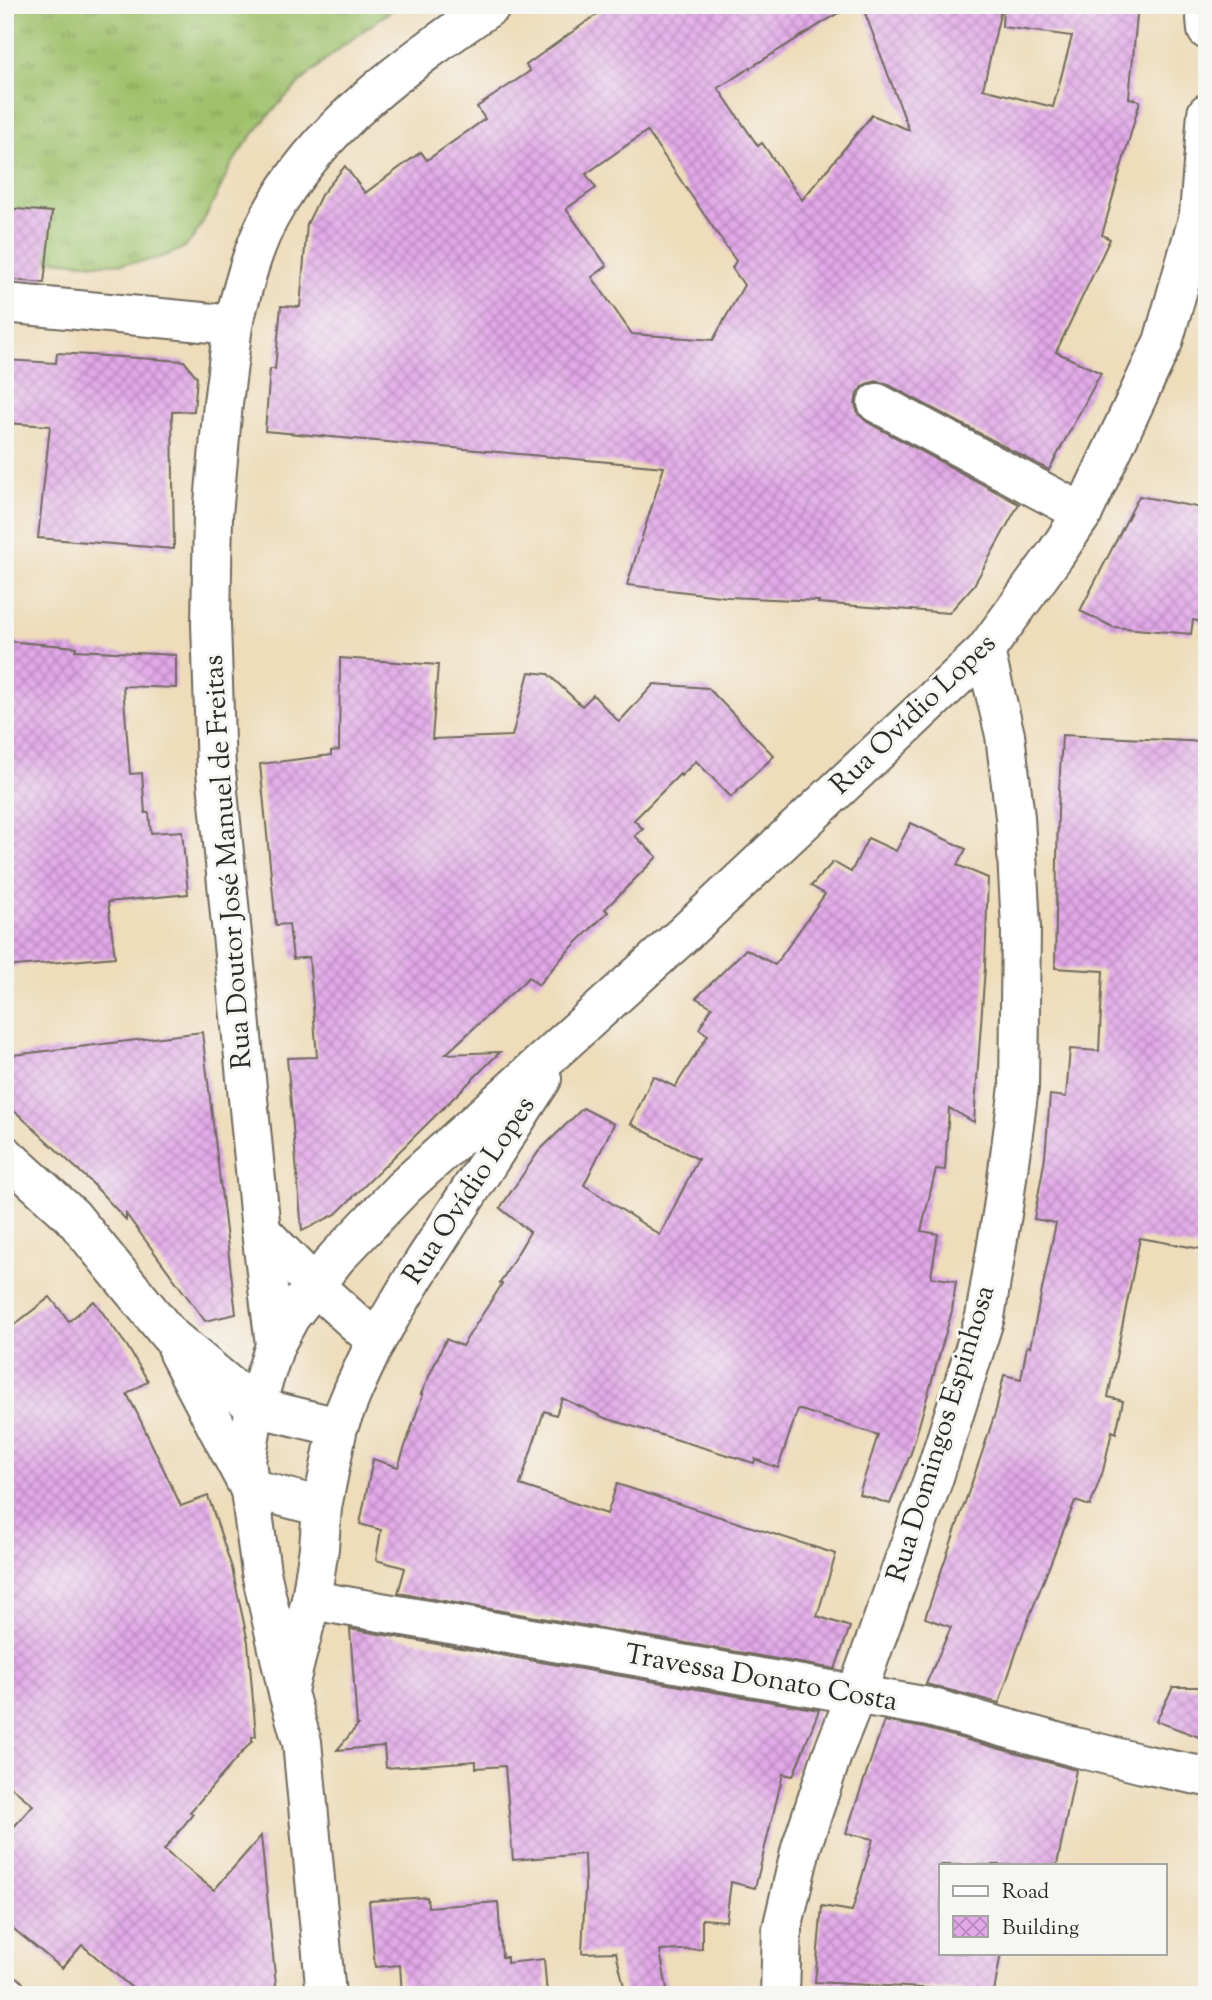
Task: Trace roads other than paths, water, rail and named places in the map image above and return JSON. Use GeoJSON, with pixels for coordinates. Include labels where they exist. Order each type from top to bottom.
{"type":"FeatureCollection","features":[{"type":"Feature","properties":{"kind":"street","name":"Rua Doutor José Manuel de Freitas"},"geometry":{"type":"LineString","coordinates":[[326,1995],[302,1742],[288,1693],[261,1572],[246,1461],[255,1407],[275,1345],[261,1231],[216,771],[212,637],[213,515],[233,325],[250,264],[268,219],[298,170],[368,97],[492,5]]}},
{"type":"Feature","properties":{"kind":"street"},"geometry":{"type":"LineString","coordinates":[[1205,5],[1207,30]]}},
{"type":"Feature","properties":{"kind":"street","name":"Rua Ovídio Lopes"},"geometry":{"type":"LineString","coordinates":[[275,1345],[290,1317],[336,1258],[403,1188],[760,864],[985,651],[1083,513],[1163,342],[1199,215],[1207,113]]}},
{"type":"Feature","properties":{"kind":"street"},"geometry":{"type":"LineString","coordinates":[[5,303],[233,325]]}},
{"type":"Feature","properties":{"kind":"street"},"geometry":{"type":"LineString","coordinates":[[877,403],[1083,513]]}},
{"type":"Feature","properties":{"kind":"street","name":"Rua Domingos Espinhosa"},"geometry":{"type":"LineString","coordinates":[[780,1995],[782,1928],[801,1848],[832,1755],[933,1480],[985,1317],[1003,1208],[1019,1087],[1021,928],[1015,817],[1005,735],[985,651]]}},
{"type":"Feature","properties":{"kind":"street","name":"Rua Ovídio Lopes"},"geometry":{"type":"LineString","coordinates":[[312,1600],[322,1507],[338,1427],[376,1341],[430,1252],[566,1042]]}},
{"type":"Feature","properties":{"kind":"street"},"geometry":{"type":"LineString","coordinates":[[5,1155],[72,1216],[169,1335],[255,1407],[338,1427]]}},
{"type":"Feature","properties":{"kind":"street"},"geometry":{"type":"LineString","coordinates":[[261,1231],[314,1285],[376,1341]]}},
{"type":"Feature","properties":{"kind":"street"},"geometry":{"type":"LineString","coordinates":[[169,1335],[249,1488],[322,1507]]}},
{"type":"Feature","properties":{"kind":"street"},"geometry":{"type":"LineString","coordinates":[[288,1693],[312,1600]]}},
{"type":"Feature","properties":{"kind":"street","name":"Travessa Donato Costa"},"geometry":{"type":"LineString","coordinates":[[312,1600],[929,1707],[1070,1746],[1207,1777]]}}]}
